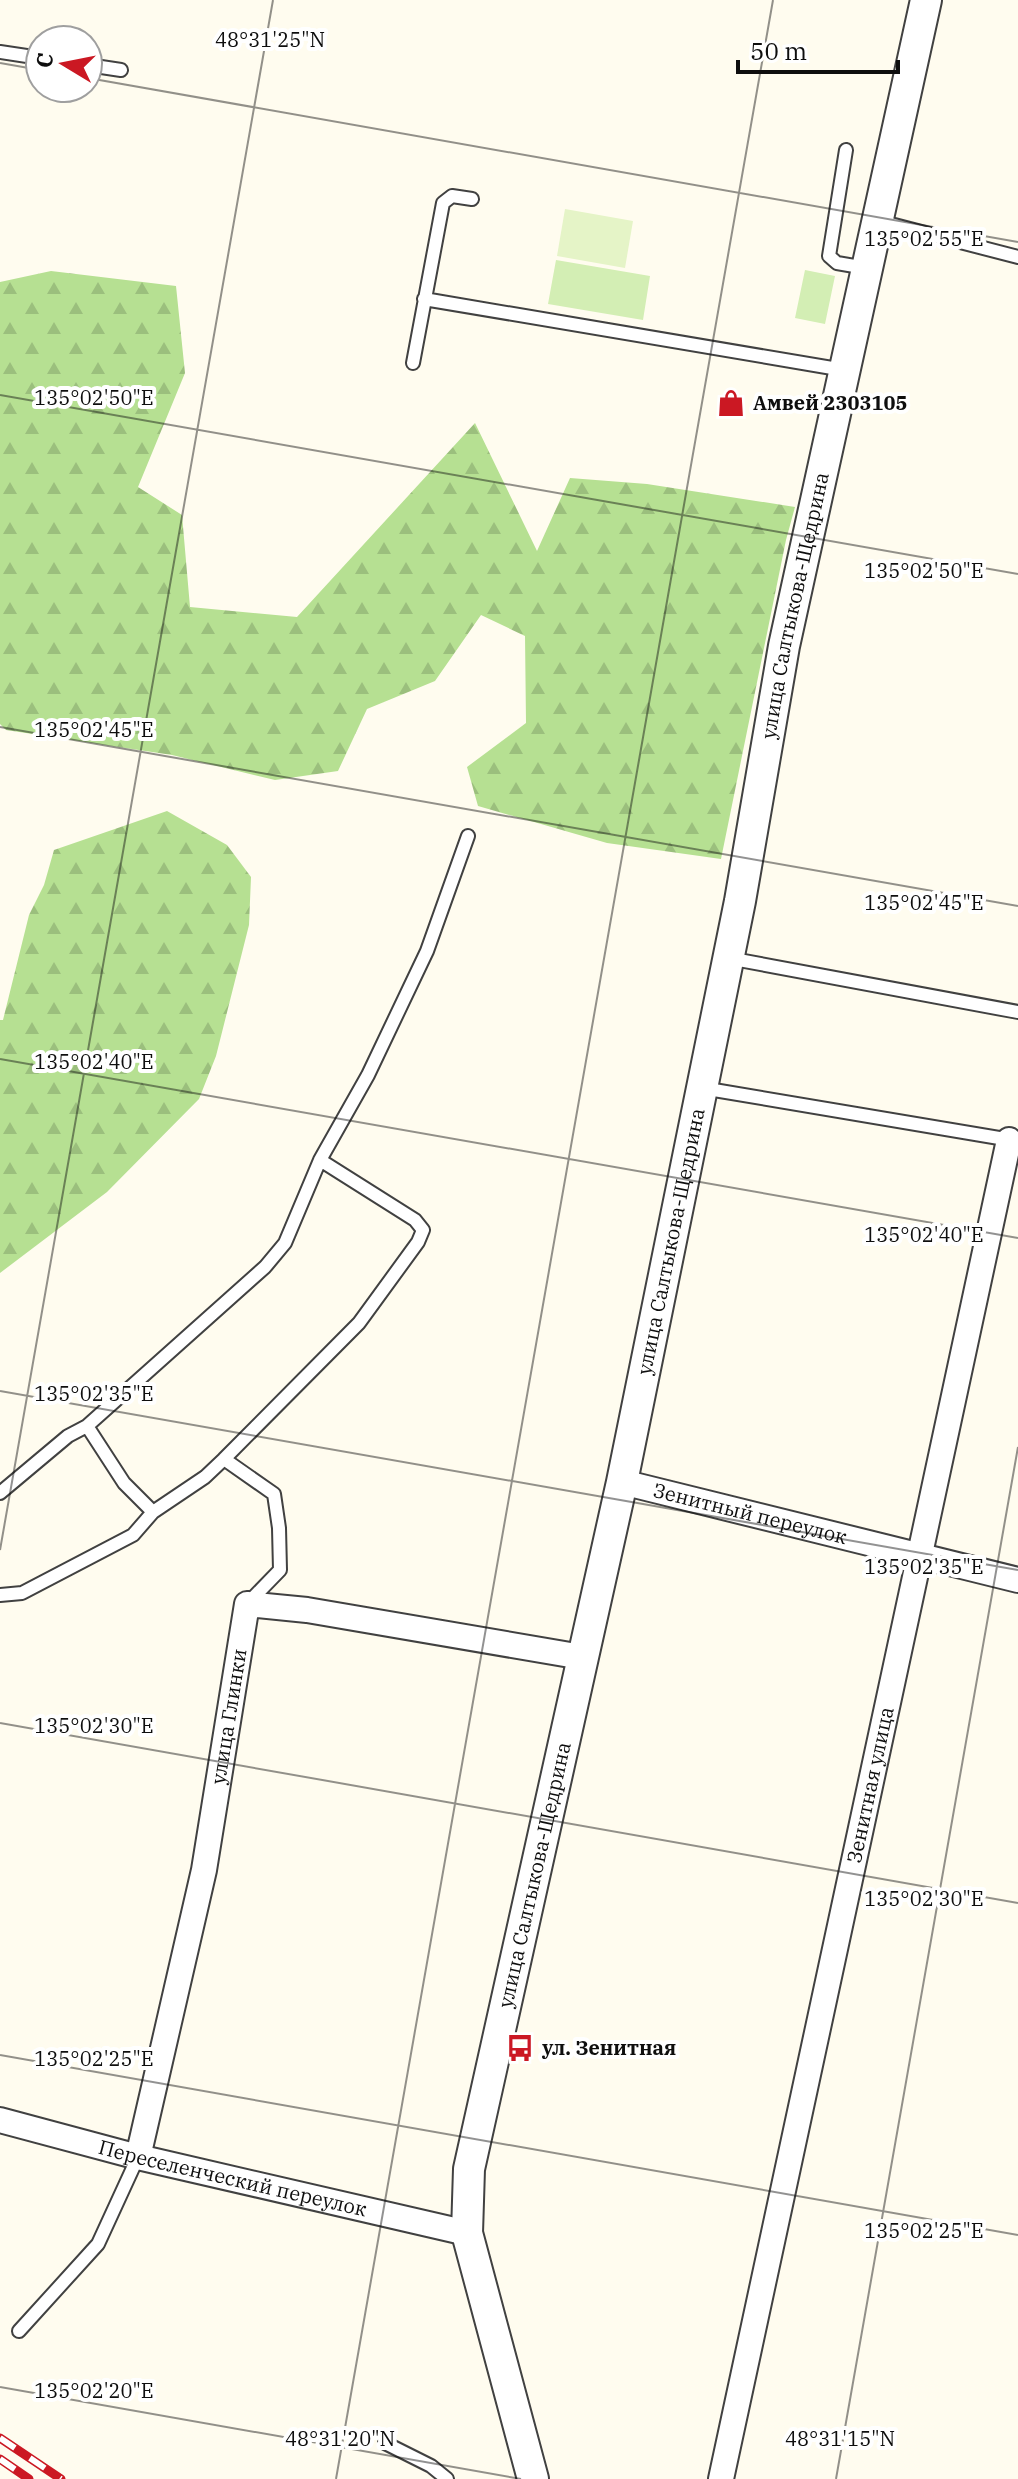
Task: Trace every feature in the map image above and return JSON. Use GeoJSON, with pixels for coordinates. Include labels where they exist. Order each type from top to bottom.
{"type":"FeatureCollection","features":[{"type":"Feature","properties":{"kind":"street","name":"улица Салтыкова-Щедрина"},"geometry":{"type":"LineString","coordinates":[[533,2479],[467,2233],[469,2169],[622,1482],[728,958],[784,646],[925,0]]}},
{"type":"Feature","properties":{"kind":"street","name":"Зенитная улица"},"geometry":{"type":"LineString","coordinates":[[721,2479],[920,1554],[1014,1140]]}},
{"type":"Feature","properties":{"kind":"street","name":"Зенитный переулок"},"geometry":{"type":"LineString","coordinates":[[622,1482],[1018,1580]]}},
{"type":"Feature","properties":{"kind":"street"},"geometry":{"type":"LineString","coordinates":[[247,1604],[307,1610],[582,1657]]}},
{"type":"Feature","properties":{"kind":"street","name":"улица Глинки"},"geometry":{"type":"LineString","coordinates":[[138,2157],[204,1870],[247,1604]]}},
{"type":"Feature","properties":{"kind":"street","name":"Переселенческий переулок"},"geometry":{"type":"LineString","coordinates":[[0,2120],[138,2157],[467,2233]]}},
{"type":"Feature","properties":{"kind":"lane"},"geometry":{"type":"LineString","coordinates":[[0,52],[24,56]]}},
{"type":"Feature","properties":{"kind":"lane"},"geometry":{"type":"LineString","coordinates":[[104,67],[121,70]]}},
{"type":"Feature","properties":{"kind":"lane"},"geometry":{"type":"LineString","coordinates":[[846,150],[829,256],[837,263],[866,268]]}},
{"type":"Feature","properties":{"kind":"lane"},"geometry":{"type":"LineString","coordinates":[[413,363],[443,203],[452,196],[472,199]]}},
{"type":"Feature","properties":{"kind":"lane"},"geometry":{"type":"LineString","coordinates":[[876,221],[1018,257]]}},
{"type":"Feature","properties":{"kind":"lane"},"geometry":{"type":"LineString","coordinates":[[424,299],[844,370]]}},
{"type":"Feature","properties":{"kind":"lane"},"geometry":{"type":"LineString","coordinates":[[0,1493],[68,1436],[87,1426],[265,1267],[285,1243],[320,1160],[368,1075],[427,951],[468,836]]}},
{"type":"Feature","properties":{"kind":"lane"},"geometry":{"type":"LineString","coordinates":[[728,958],[1018,1012]]}},
{"type":"Feature","properties":{"kind":"lane"},"geometry":{"type":"LineString","coordinates":[[702,1088],[1014,1140]]}},
{"type":"Feature","properties":{"kind":"lane"},"geometry":{"type":"LineString","coordinates":[[0,1595],[22,1593],[133,1535],[153,1512],[205,1477],[359,1323],[418,1242],[423,1230],[415,1220],[320,1160]]}},
{"type":"Feature","properties":{"kind":"lane"},"geometry":{"type":"LineString","coordinates":[[87,1426],[124,1483],[153,1512]]}},
{"type":"Feature","properties":{"kind":"lane"},"geometry":{"type":"LineString","coordinates":[[224,1459],[274,1494],[280,1570],[247,1604]]}},
{"type":"Feature","properties":{"kind":"lane"},"geometry":{"type":"LineString","coordinates":[[19,2331],[98,2244],[138,2157]]}},
{"type":"Feature","properties":{"kind":"lane"},"geometry":{"type":"LineString","coordinates":[[385,2443],[431,2466],[447,2479]]}},
{"type":"Feature","properties":{"kind":"green space"},"geometry":{"type":"Polygon","coordinates":[[[565,209],[633,221],[625,268],[557,256],[565,209]]]}},
{"type":"Feature","properties":{"kind":"green space"},"geometry":{"type":"Polygon","coordinates":[[[556,260],[650,276],[643,320],[548,304],[556,260]]]}},
{"type":"Feature","properties":{"kind":"green space"},"geometry":{"type":"Polygon","coordinates":[[[805,270],[835,276],[825,324],[795,318],[805,270]]]}},
{"type":"Feature","properties":{"kind":"green space"},"geometry":{"type":"Polygon","coordinates":[[[51,271],[176,286],[185,373],[138,487],[182,515],[190,607],[297,617],[475,423],[537,551],[570,478],[647,484],[795,507],[721,859],[607,843],[478,806],[467,767],[526,723],[525,636],[481,615],[435,681],[367,709],[338,771],[275,780],[172,755],[6,730],[0,724],[0,282],[51,271]]]}},
{"type":"Feature","properties":{"kind":"green space"},"geometry":{"type":"Polygon","coordinates":[[[167,811],[227,845],[251,877],[249,925],[216,1056],[199,1099],[107,1192],[0,1273],[0,1020],[3,1020],[29,915],[44,885],[54,850],[167,811]]]}},
{"type":"Feature","properties":{"kind":"railway"},"geometry":{"type":"LineString","coordinates":[[0,2438],[61,2479]]}},
{"type":"Feature","properties":{"kind":"railway"},"geometry":{"type":"LineString","coordinates":[[0,2459],[29,2479]]}},
{"type":"Feature","properties":{"kind":"place","name":"Амвей 2303105"},"geometry":{"type":"Point","coordinates":[731,403]}},
{"type":"Feature","properties":{"kind":"place","name":"ул. Зенитная"},"geometry":{"type":"Point","coordinates":[520,2048]}}]}
